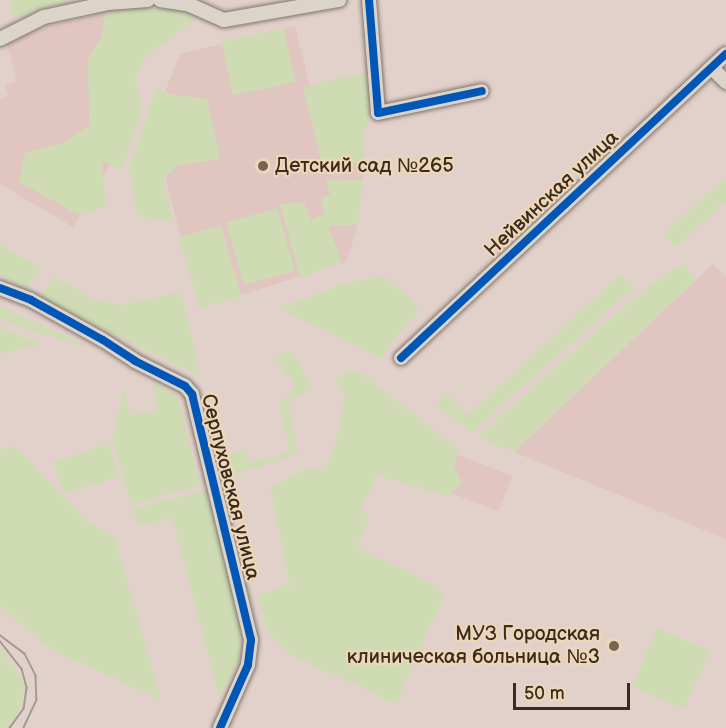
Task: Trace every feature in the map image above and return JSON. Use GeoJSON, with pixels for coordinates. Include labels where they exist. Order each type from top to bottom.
{"type":"FeatureCollection","features":[{"type":"Feature","properties":{"kind":"street"},"geometry":{"type":"LineString","coordinates":[[0,39],[44,17],[108,3],[148,0]]}},
{"type":"Feature","properties":{"kind":"street"},"geometry":{"type":"LineString","coordinates":[[160,0],[190,5],[224,20],[304,4],[339,0]]}},
{"type":"Feature","properties":{"kind":"street"},"geometry":{"type":"LineString","coordinates":[[369,0],[378,113],[482,91]]}},
{"type":"Feature","properties":{"kind":"street","name":"Нейвинская улица"},"geometry":{"type":"LineString","coordinates":[[401,358],[726,54]]}},
{"type":"Feature","properties":{"kind":"street"},"geometry":{"type":"LineString","coordinates":[[712,68],[726,82]]}},
{"type":"Feature","properties":{"kind":"street","name":"Серпуховская улица"},"geometry":{"type":"LineString","coordinates":[[0,288],[31,300],[103,340],[135,362],[185,386],[192,394],[251,640],[248,665],[220,728]]}},
{"type":"Feature","properties":{"kind":"shaded area"},"geometry":{"type":"Polygon","coordinates":[[[119,9],[138,117],[73,227],[0,184],[0,99],[8,96],[5,85],[17,81],[6,41],[13,35],[119,9]]]}},
{"type":"Feature","properties":{"kind":"shaded area","name":"Детский сад №265"},"geometry":{"type":"Polygon","coordinates":[[[295,26],[310,86],[369,72],[372,111],[364,134],[364,170],[356,232],[346,262],[199,308],[152,124],[180,54],[295,26]]]}},
{"type":"Feature","properties":{"kind":"shaded area"},"geometry":{"type":"Polygon","coordinates":[[[713,264],[726,277],[726,539],[514,452],[713,264]]]}},
{"type":"Feature","properties":{"kind":"shaded area"},"geometry":{"type":"Polygon","coordinates":[[[419,440],[512,476],[499,511],[405,475],[419,440]]]}},
{"type":"Feature","properties":{"kind":"green space"},"geometry":{"type":"Polygon","coordinates":[[[14,0],[75,0],[16,17],[9,5],[14,0]]]}},
{"type":"Feature","properties":{"kind":"green space"},"geometry":{"type":"Polygon","coordinates":[[[121,0],[167,0],[196,20],[147,56],[135,79],[142,109],[122,170],[102,161],[106,207],[79,215],[19,182],[25,153],[65,142],[89,125],[88,59],[102,36],[105,15],[121,0]]]}},
{"type":"Feature","properties":{"kind":"green space"},"geometry":{"type":"Polygon","coordinates":[[[284,28],[295,82],[233,95],[221,41],[284,28]]]}},
{"type":"Feature","properties":{"kind":"green space"},"geometry":{"type":"Polygon","coordinates":[[[369,72],[372,111],[364,134],[364,161],[323,168],[303,88],[369,72]]]}},
{"type":"Feature","properties":{"kind":"green space"},"geometry":{"type":"Polygon","coordinates":[[[156,87],[170,94],[207,99],[220,159],[179,165],[163,179],[173,222],[137,216],[129,170],[156,87]]]}},
{"type":"Feature","properties":{"kind":"green space"},"geometry":{"type":"Polygon","coordinates":[[[726,176],[726,201],[676,247],[664,234],[726,176]]]}},
{"type":"Feature","properties":{"kind":"green space"},"geometry":{"type":"Polygon","coordinates":[[[326,179],[363,180],[357,225],[328,226],[342,263],[300,277],[280,204],[304,202],[312,224],[312,219],[324,214],[321,198],[330,195],[326,179]]]}},
{"type":"Feature","properties":{"kind":"green space"},"geometry":{"type":"Polygon","coordinates":[[[277,208],[295,270],[244,285],[226,223],[277,208]]]}},
{"type":"Feature","properties":{"kind":"green space"},"geometry":{"type":"Polygon","coordinates":[[[221,225],[241,296],[199,308],[179,237],[221,225]]]}},
{"type":"Feature","properties":{"kind":"green space"},"geometry":{"type":"Polygon","coordinates":[[[0,244],[40,267],[26,288],[0,275],[0,244]]]}},
{"type":"Feature","properties":{"kind":"green space"},"geometry":{"type":"Polygon","coordinates":[[[684,262],[696,279],[514,452],[477,436],[641,292],[684,262]]]}},
{"type":"Feature","properties":{"kind":"green space"},"geometry":{"type":"Polygon","coordinates":[[[621,273],[635,287],[471,432],[436,405],[447,393],[468,415],[621,273]]]}},
{"type":"Feature","properties":{"kind":"green space"},"geometry":{"type":"Polygon","coordinates":[[[54,276],[97,301],[124,305],[181,291],[201,377],[40,297],[54,276]]]}},
{"type":"Feature","properties":{"kind":"green space"},"geometry":{"type":"Polygon","coordinates":[[[384,276],[410,297],[419,309],[380,358],[279,308],[339,285],[384,276]]]}},
{"type":"Feature","properties":{"kind":"green space"},"geometry":{"type":"Polygon","coordinates":[[[0,306],[85,347],[8,323],[0,318],[0,306]]]}},
{"type":"Feature","properties":{"kind":"green space"},"geometry":{"type":"Polygon","coordinates":[[[1,328],[40,344],[0,354],[1,328]]]}},
{"type":"Feature","properties":{"kind":"green space"},"geometry":{"type":"Polygon","coordinates":[[[291,351],[312,388],[288,403],[298,455],[230,475],[225,455],[246,450],[249,463],[290,452],[279,405],[296,385],[271,356],[291,351]]]}},
{"type":"Feature","properties":{"kind":"green space"},"geometry":{"type":"Polygon","coordinates":[[[357,370],[458,448],[455,468],[462,484],[447,496],[377,475],[361,510],[369,515],[358,548],[439,587],[443,597],[396,704],[288,653],[267,631],[257,596],[290,584],[270,488],[300,471],[327,466],[340,427],[344,395],[334,378],[357,370]]]}},
{"type":"Feature","properties":{"kind":"green space"},"geometry":{"type":"Polygon","coordinates":[[[152,384],[177,395],[200,485],[131,505],[112,437],[124,390],[130,416],[158,410],[152,384]]]}},
{"type":"Feature","properties":{"kind":"green space"},"geometry":{"type":"Polygon","coordinates":[[[109,444],[119,477],[63,493],[54,461],[109,444]]]}},
{"type":"Feature","properties":{"kind":"green space"},"geometry":{"type":"Polygon","coordinates":[[[15,446],[86,520],[114,537],[162,700],[52,650],[0,607],[0,449],[15,446]]]}},
{"type":"Feature","properties":{"kind":"green space"},"geometry":{"type":"Polygon","coordinates":[[[206,490],[242,629],[239,662],[219,696],[172,518],[138,526],[133,509],[206,490]]]}},
{"type":"Feature","properties":{"kind":"green space"},"geometry":{"type":"Polygon","coordinates":[[[657,628],[709,650],[684,709],[632,687],[657,628]]]}},
{"type":"Feature","properties":{"kind":"green space"},"geometry":{"type":"Polygon","coordinates":[[[0,647],[22,677],[25,690],[17,717],[6,728],[0,728],[0,647]]]}},
{"type":"Feature","properties":{"kind":"tram line"},"geometry":{"type":"LineString","coordinates":[[0,635],[25,654],[36,676],[37,700],[24,728]]}},
{"type":"Feature","properties":{"kind":"tram line"},"geometry":{"type":"LineString","coordinates":[[0,641],[22,669],[27,688],[24,709],[10,728]]}},
{"type":"Feature","properties":{"kind":"cycle path"},"geometry":{"type":"LineString","coordinates":[[369,0],[378,113],[482,91]]}},
{"type":"Feature","properties":{"kind":"cycle path"},"geometry":{"type":"LineString","coordinates":[[401,358],[726,54]]}},
{"type":"Feature","properties":{"kind":"cycle path"},"geometry":{"type":"LineString","coordinates":[[0,288],[31,300],[103,340],[135,361],[185,386],[192,394],[251,640],[248,665],[220,728]]}},
{"type":"Feature","properties":{"kind":"place","name":"Детский сад №265"},"geometry":{"type":"Point","coordinates":[263,166]}},
{"type":"Feature","properties":{"kind":"place","name":"МУЗ Городская клиническая больница №3"},"geometry":{"type":"Point","coordinates":[614,646]}}]}
